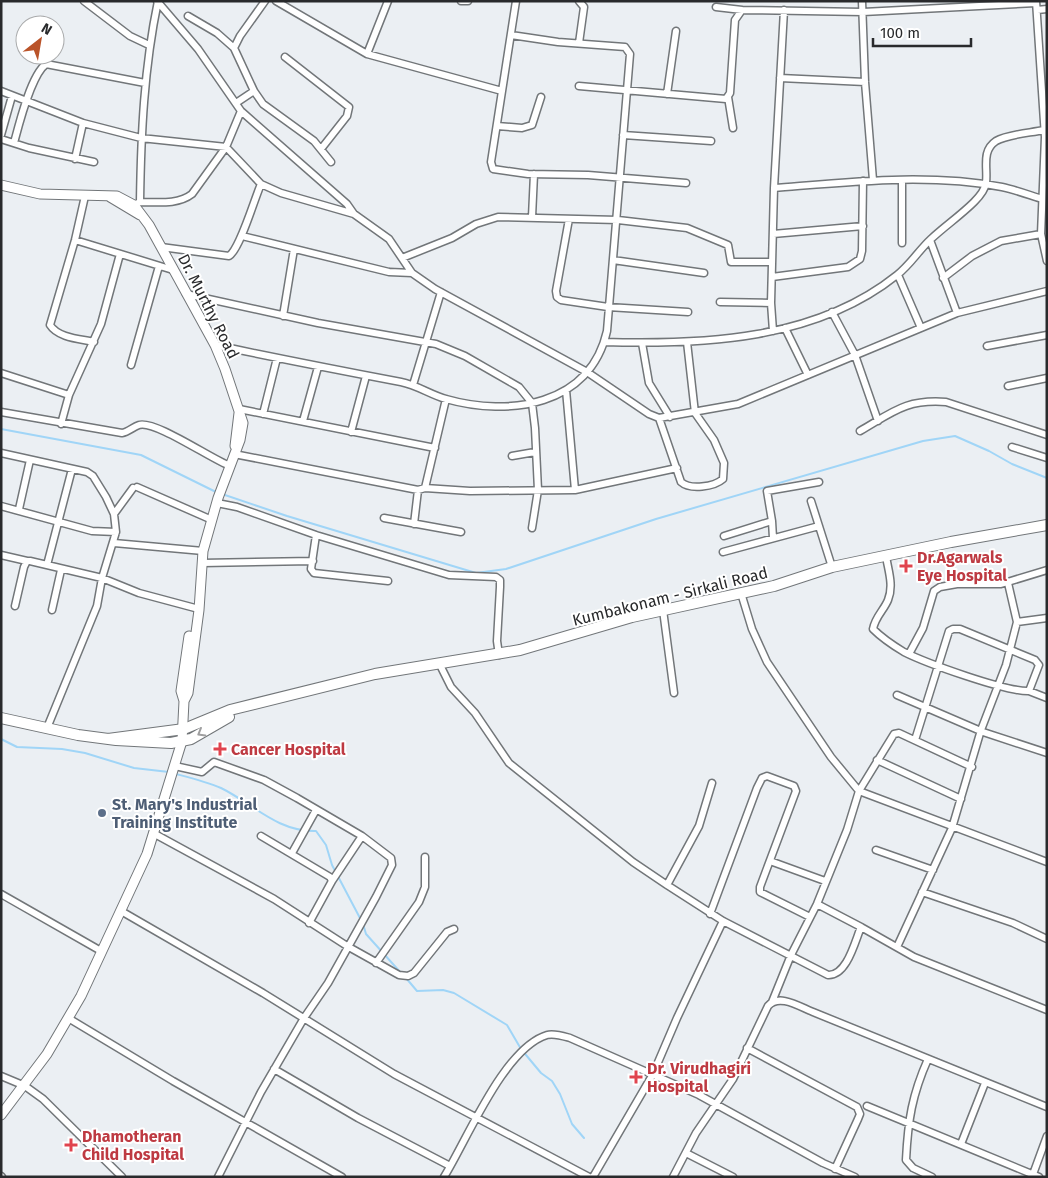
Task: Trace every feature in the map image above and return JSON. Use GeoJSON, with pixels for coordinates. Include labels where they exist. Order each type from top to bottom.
{"type":"FeatureCollection","features":[{"type":"Feature","properties":{"kind":"main road","name":"Dr. Murthy Road"},"geometry":{"type":"LineString","coordinates":[[1,185],[40,194],[108,195],[137,203],[185,294],[215,345],[239,411],[235,453],[217,500],[203,551],[188,693],[184,702]]}},
{"type":"Feature","properties":{"kind":"main road","name":"Dr. Murthy Road"},"geometry":{"type":"LineString","coordinates":[[108,195],[144,217]]}},
{"type":"Feature","properties":{"kind":"main road","name":"Kumbakonam - Sirkali Road"},"geometry":{"type":"LineString","coordinates":[[108,738],[184,729],[242,707],[374,674],[499,655],[663,610],[774,586],[832,567],[1047,525]]}},
{"type":"Feature","properties":{"kind":"main road","name":"Dr. Murthy Road"},"geometry":{"type":"LineString","coordinates":[[1,1115],[48,1054],[81,996],[147,854],[182,741],[184,702],[181,690],[201,582]]}},
{"type":"Feature","properties":{"kind":"main road","name":"Kumbakonam - Sirkali Road"},"geometry":{"type":"LineString","coordinates":[[1,718],[78,735],[171,743],[195,736],[242,707]]}},
{"type":"Feature","properties":{"kind":"street"},"geometry":{"type":"LineString","coordinates":[[84,1],[130,36],[149,45]]}},
{"type":"Feature","properties":{"kind":"street"},"geometry":{"type":"LineString","coordinates":[[234,48],[240,36],[265,1]]}},
{"type":"Feature","properties":{"kind":"street"},"geometry":{"type":"LineString","coordinates":[[276,1],[367,54],[502,91]]}},
{"type":"Feature","properties":{"kind":"street"},"geometry":{"type":"LineString","coordinates":[[367,54],[388,1]]}},
{"type":"Feature","properties":{"kind":"street"},"geometry":{"type":"LineString","coordinates":[[461,1],[468,1]]}},
{"type":"Feature","properties":{"kind":"street"},"geometry":{"type":"LineString","coordinates":[[516,1],[491,162],[493,169],[534,174],[620,177],[686,183]]}},
{"type":"Feature","properties":{"kind":"street"},"geometry":{"type":"LineString","coordinates":[[579,42],[584,7],[580,1]]}},
{"type":"Feature","properties":{"kind":"street"},"geometry":{"type":"LineString","coordinates":[[764,1],[765,10]]}},
{"type":"Feature","properties":{"kind":"street"},"geometry":{"type":"LineString","coordinates":[[862,1],[865,82],[873,180]]}},
{"type":"Feature","properties":{"kind":"street"},"geometry":{"type":"LineString","coordinates":[[158,2],[149,45],[145,83],[137,203],[185,200],[192,194],[226,148],[241,111]]}},
{"type":"Feature","properties":{"kind":"street"},"geometry":{"type":"LineString","coordinates":[[158,2],[198,49],[241,111],[347,204],[354,214],[389,239],[412,273],[441,292],[587,372],[649,414],[659,418],[738,404],[957,314],[1047,291]]}},
{"type":"Feature","properties":{"kind":"street"},"geometry":{"type":"LineString","coordinates":[[716,6],[742,10],[863,12],[992,4],[1036,5],[1047,9]]}},
{"type":"Feature","properties":{"kind":"street"},"geometry":{"type":"LineString","coordinates":[[1036,5],[1043,53],[1044,130],[1046,137],[1041,234],[1047,262]]}},
{"type":"Feature","properties":{"kind":"street"},"geometry":{"type":"LineString","coordinates":[[733,128],[728,97],[735,20],[742,10]]}},
{"type":"Feature","properties":{"kind":"street"},"geometry":{"type":"LineString","coordinates":[[773,331],[771,303],[774,188],[784,10]]}},
{"type":"Feature","properties":{"kind":"street"},"geometry":{"type":"LineString","coordinates":[[188,16],[217,33],[234,48],[254,91],[263,104],[302,131],[321,149],[331,162]]}},
{"type":"Feature","properties":{"kind":"street"},"geometry":{"type":"LineString","coordinates":[[667,94],[676,31]]}},
{"type":"Feature","properties":{"kind":"street"},"geometry":{"type":"LineString","coordinates":[[215,345],[413,385],[446,399],[484,406],[521,406],[545,400],[566,390],[587,372],[604,342],[618,220],[629,50],[625,47],[511,35]]}},
{"type":"Feature","properties":{"kind":"street"},"geometry":{"type":"LineString","coordinates":[[285,57],[349,107],[347,116],[321,149]]}},
{"type":"Feature","properties":{"kind":"street"},"geometry":{"type":"LineString","coordinates":[[14,143],[26,102],[40,70],[46,64],[145,83]]}},
{"type":"Feature","properties":{"kind":"street"},"geometry":{"type":"LineString","coordinates":[[780,78],[865,82]]}},
{"type":"Feature","properties":{"kind":"street"},"geometry":{"type":"LineString","coordinates":[[578,86],[722,100],[728,97]]}},
{"type":"Feature","properties":{"kind":"street"},"geometry":{"type":"LineString","coordinates":[[236,103],[254,91]]}},
{"type":"Feature","properties":{"kind":"street"},"geometry":{"type":"LineString","coordinates":[[1,92],[83,122],[141,138],[226,148],[261,184],[281,193],[354,214]]}},
{"type":"Feature","properties":{"kind":"street"},"geometry":{"type":"LineString","coordinates":[[12,96],[1,137],[14,143],[94,162]]}},
{"type":"Feature","properties":{"kind":"street"},"geometry":{"type":"LineString","coordinates":[[497,126],[522,128],[532,126],[542,97]]}},
{"type":"Feature","properties":{"kind":"street"},"geometry":{"type":"LineString","coordinates":[[75,159],[83,122]]}},
{"type":"Feature","properties":{"kind":"street"},"geometry":{"type":"LineString","coordinates":[[604,342],[688,342],[748,337],[785,328],[832,312],[869,293],[898,274],[930,240],[974,202],[986,185],[986,154],[990,146],[998,140],[1044,130]]}},
{"type":"Feature","properties":{"kind":"street"},"geometry":{"type":"LineString","coordinates":[[623,136],[711,140]]}},
{"type":"Feature","properties":{"kind":"street"},"geometry":{"type":"LineString","coordinates":[[532,217],[534,174]]}},
{"type":"Feature","properties":{"kind":"street"},"geometry":{"type":"LineString","coordinates":[[774,188],[873,180],[902,180],[986,185],[1042,199]]}},
{"type":"Feature","properties":{"kind":"street"},"geometry":{"type":"LineString","coordinates":[[902,180],[902,243]]}},
{"type":"Feature","properties":{"kind":"street"},"geometry":{"type":"LineString","coordinates":[[772,276],[848,267],[860,259],[863,226],[863,181]]}},
{"type":"Feature","properties":{"kind":"street"},"geometry":{"type":"LineString","coordinates":[[161,247],[229,256],[234,253],[242,236],[252,202],[261,184]]}},
{"type":"Feature","properties":{"kind":"street"},"geometry":{"type":"LineString","coordinates":[[85,196],[75,240],[50,325],[53,330],[61,334],[94,342]]}},
{"type":"Feature","properties":{"kind":"street"},"geometry":{"type":"LineString","coordinates":[[402,258],[452,238],[476,224],[498,217],[532,217],[618,220],[686,228],[728,245],[731,262],[772,262]]}},
{"type":"Feature","properties":{"kind":"street"},"geometry":{"type":"LineString","coordinates":[[569,219],[556,294],[561,300],[608,307],[688,312]]}},
{"type":"Feature","properties":{"kind":"street"},"geometry":{"type":"LineString","coordinates":[[773,234],[863,226]]}},
{"type":"Feature","properties":{"kind":"street"},"geometry":{"type":"LineString","coordinates":[[943,278],[972,256],[1001,241],[1041,234]]}},
{"type":"Feature","properties":{"kind":"street"},"geometry":{"type":"LineString","coordinates":[[242,236],[389,272],[412,273]]}},
{"type":"Feature","properties":{"kind":"street"},"geometry":{"type":"LineString","coordinates":[[75,240],[173,270]]}},
{"type":"Feature","properties":{"kind":"street"},"geometry":{"type":"LineString","coordinates":[[930,240],[957,314]]}},
{"type":"Feature","properties":{"kind":"street"},"geometry":{"type":"LineString","coordinates":[[283,316],[294,249]]}},
{"type":"Feature","properties":{"kind":"street"},"geometry":{"type":"LineString","coordinates":[[61,424],[69,395],[94,342],[120,254]]}},
{"type":"Feature","properties":{"kind":"street"},"geometry":{"type":"LineString","coordinates":[[613,260],[704,273]]}},
{"type":"Feature","properties":{"kind":"street"},"geometry":{"type":"LineString","coordinates":[[132,365],[159,266]]}},
{"type":"Feature","properties":{"kind":"street"},"geometry":{"type":"LineString","coordinates":[[898,274],[921,328]]}},
{"type":"Feature","properties":{"kind":"street"},"geometry":{"type":"LineString","coordinates":[[413,385],[424,341],[441,292]]}},
{"type":"Feature","properties":{"kind":"street"},"geometry":{"type":"LineString","coordinates":[[185,294],[283,316],[424,341],[465,356],[520,387],[532,403],[538,490],[532,528]]}},
{"type":"Feature","properties":{"kind":"street"},"geometry":{"type":"LineString","coordinates":[[720,302],[771,303]]}},
{"type":"Feature","properties":{"kind":"street"},"geometry":{"type":"LineString","coordinates":[[832,312],[855,356],[878,421]]}},
{"type":"Feature","properties":{"kind":"street"},"geometry":{"type":"LineString","coordinates":[[785,328],[808,374]]}},
{"type":"Feature","properties":{"kind":"street"},"geometry":{"type":"LineString","coordinates":[[987,346],[1047,335]]}},
{"type":"Feature","properties":{"kind":"street"},"geometry":{"type":"LineString","coordinates":[[659,418],[681,482],[686,486],[719,483],[723,479],[724,463],[714,440],[695,413],[688,342]]}},
{"type":"Feature","properties":{"kind":"street"},"geometry":{"type":"LineString","coordinates":[[642,343],[645,370],[649,383],[670,417]]}},
{"type":"Feature","properties":{"kind":"street"},"geometry":{"type":"LineString","coordinates":[[264,414],[276,358]]}},
{"type":"Feature","properties":{"kind":"street"},"geometry":{"type":"LineString","coordinates":[[304,421],[318,367]]}},
{"type":"Feature","properties":{"kind":"street"},"geometry":{"type":"LineString","coordinates":[[1,373],[69,395]]}},
{"type":"Feature","properties":{"kind":"street"},"geometry":{"type":"LineString","coordinates":[[351,432],[366,376]]}},
{"type":"Feature","properties":{"kind":"street"},"geometry":{"type":"LineString","coordinates":[[1008,386],[1047,378]]}},
{"type":"Feature","properties":{"kind":"street"},"geometry":{"type":"LineString","coordinates":[[566,390],[575,490]]}},
{"type":"Feature","properties":{"kind":"street"},"geometry":{"type":"LineString","coordinates":[[426,488],[446,399]]}},
{"type":"Feature","properties":{"kind":"street"},"geometry":{"type":"LineString","coordinates":[[860,431],[913,402],[946,402],[1047,435]]}},
{"type":"Feature","properties":{"kind":"street"},"geometry":{"type":"LineString","coordinates":[[239,411],[304,421],[435,448]]}},
{"type":"Feature","properties":{"kind":"street"},"geometry":{"type":"LineString","coordinates":[[1,412],[122,434],[138,425],[147,424],[190,444],[230,466]]}},
{"type":"Feature","properties":{"kind":"street"},"geometry":{"type":"LineString","coordinates":[[1012,447],[1047,458]]}},
{"type":"Feature","properties":{"kind":"street"},"geometry":{"type":"LineString","coordinates":[[512,456],[535,452]]}},
{"type":"Feature","properties":{"kind":"street"},"geometry":{"type":"LineString","coordinates":[[1,453],[72,469],[94,476],[114,514],[116,532],[114,543],[102,578],[97,606],[47,728]]}},
{"type":"Feature","properties":{"kind":"street"},"geometry":{"type":"LineString","coordinates":[[235,453],[418,490],[426,488],[470,491],[575,490],[677,468]]}},
{"type":"Feature","properties":{"kind":"street"},"geometry":{"type":"LineString","coordinates":[[19,509],[30,460]]}},
{"type":"Feature","properties":{"kind":"street"},"geometry":{"type":"LineString","coordinates":[[47,565],[72,469]]}},
{"type":"Feature","properties":{"kind":"street"},"geometry":{"type":"LineString","coordinates":[[773,538],[767,491],[819,482]]}},
{"type":"Feature","properties":{"kind":"street"},"geometry":{"type":"LineString","coordinates":[[114,514],[128,492],[135,487],[212,520]]}},
{"type":"Feature","properties":{"kind":"street"},"geometry":{"type":"LineString","coordinates":[[414,524],[418,490]]}},
{"type":"Feature","properties":{"kind":"street"},"geometry":{"type":"LineString","coordinates":[[217,500],[316,535],[449,575],[496,577],[500,580],[497,641],[499,655]]}},
{"type":"Feature","properties":{"kind":"street"},"geometry":{"type":"LineString","coordinates":[[811,501],[832,567]]}},
{"type":"Feature","properties":{"kind":"street"},"geometry":{"type":"LineString","coordinates":[[1,506],[19,509],[92,531],[116,532]]}},
{"type":"Feature","properties":{"kind":"street"},"geometry":{"type":"LineString","coordinates":[[384,518],[461,532]]}},
{"type":"Feature","properties":{"kind":"street"},"geometry":{"type":"LineString","coordinates":[[724,536],[772,522]]}},
{"type":"Feature","properties":{"kind":"street"},"geometry":{"type":"LineString","coordinates":[[723,552],[819,526]]}},
{"type":"Feature","properties":{"kind":"street"},"geometry":{"type":"LineString","coordinates":[[316,535],[311,569],[317,575],[388,582]]}},
{"type":"Feature","properties":{"kind":"street"},"geometry":{"type":"LineString","coordinates":[[114,543],[203,551]]}},
{"type":"Feature","properties":{"kind":"street"},"geometry":{"type":"LineString","coordinates":[[1,555],[102,578],[139,593],[195,608]]}},
{"type":"Feature","properties":{"kind":"street"},"geometry":{"type":"LineString","coordinates":[[886,556],[891,585],[888,600],[876,618],[873,628],[909,654],[997,685],[1029,691],[1047,698]]}},
{"type":"Feature","properties":{"kind":"street"},"geometry":{"type":"LineString","coordinates":[[15,606],[27,561]]}},
{"type":"Feature","properties":{"kind":"street"},"geometry":{"type":"LineString","coordinates":[[202,563],[313,561]]}},
{"type":"Feature","properties":{"kind":"street"},"geometry":{"type":"LineString","coordinates":[[52,610],[61,570]]}},
{"type":"Feature","properties":{"kind":"street"},"geometry":{"type":"LineString","coordinates":[[909,654],[923,628],[934,592],[940,587],[957,584],[1008,583],[1047,570]]}},
{"type":"Feature","properties":{"kind":"street"},"geometry":{"type":"LineString","coordinates":[[897,947],[952,828],[972,767],[981,730],[1010,650],[1017,622],[1008,583]]}},
{"type":"Feature","properties":{"kind":"street"},"geometry":{"type":"LineString","coordinates":[[741,594],[752,629],[767,662],[831,757],[860,791],[952,828],[1047,862]]}},
{"type":"Feature","properties":{"kind":"street"},"geometry":{"type":"LineString","coordinates":[[663,610],[674,693]]}},
{"type":"Feature","properties":{"kind":"street"},"geometry":{"type":"LineString","coordinates":[[1017,622],[1047,618]]}},
{"type":"Feature","properties":{"kind":"street"},"geometry":{"type":"LineString","coordinates":[[915,740],[937,665],[949,632],[953,629],[1035,660],[1039,665],[1029,691]]}},
{"type":"Feature","properties":{"kind":"street"},"geometry":{"type":"LineString","coordinates":[[440,665],[451,687],[475,713],[508,763],[633,862],[710,914],[828,975],[834,975],[842,969],[861,927]]}},
{"type":"Feature","properties":{"kind":"street"},"geometry":{"type":"LineString","coordinates":[[897,696],[981,730],[1047,753]]}},
{"type":"Feature","properties":{"kind":"street"},"geometry":{"type":"LineString","coordinates":[[673,1177],[696,1133],[733,1079],[747,1048],[772,1002],[791,955],[818,904],[860,791],[877,760],[896,733],[972,767]]}},
{"type":"Feature","properties":{"kind":"street"},"geometry":{"type":"LineString","coordinates":[[877,760],[961,799]]}},
{"type":"Feature","properties":{"kind":"street"},"geometry":{"type":"LineString","coordinates":[[175,768],[198,773],[214,762],[264,780],[362,836],[387,853],[391,858],[392,866],[328,983],[304,1018],[274,1069],[218,1177]]}},
{"type":"Feature","properties":{"kind":"street"},"geometry":{"type":"LineString","coordinates":[[710,914],[757,788],[762,778],[767,776],[794,786],[796,791],[760,887],[760,892],[810,917]]}},
{"type":"Feature","properties":{"kind":"street"},"geometry":{"type":"LineString","coordinates":[[666,885],[699,826],[712,783]]}},
{"type":"Feature","properties":{"kind":"street"},"geometry":{"type":"LineString","coordinates":[[292,853],[316,810]]}},
{"type":"Feature","properties":{"kind":"street"},"geometry":{"type":"LineString","coordinates":[[153,833],[274,899],[309,923],[399,976],[408,976],[414,973],[447,932],[454,929]]}},
{"type":"Feature","properties":{"kind":"street"},"geometry":{"type":"LineString","coordinates":[[260,836],[330,876],[332,881]]}},
{"type":"Feature","properties":{"kind":"street"},"geometry":{"type":"LineString","coordinates":[[309,923],[332,881],[362,836]]}},
{"type":"Feature","properties":{"kind":"street"},"geometry":{"type":"LineString","coordinates":[[876,850],[932,870]]}},
{"type":"Feature","properties":{"kind":"street"},"geometry":{"type":"LineString","coordinates":[[376,963],[419,902],[425,886],[425,857]]}},
{"type":"Feature","properties":{"kind":"street"},"geometry":{"type":"LineString","coordinates":[[770,861],[826,881]]}},
{"type":"Feature","properties":{"kind":"street"},"geometry":{"type":"LineString","coordinates":[[922,892],[1013,923],[1047,939]]}},
{"type":"Feature","properties":{"kind":"street"},"geometry":{"type":"LineString","coordinates":[[1,894],[101,951]]}},
{"type":"Feature","properties":{"kind":"street"},"geometry":{"type":"LineString","coordinates":[[818,904],[914,956],[1047,1010]]}},
{"type":"Feature","properties":{"kind":"street"},"geometry":{"type":"LineString","coordinates":[[121,911],[304,1018],[394,1074],[589,1177]]}},
{"type":"Feature","properties":{"kind":"street"},"geometry":{"type":"LineString","coordinates":[[593,1177],[653,1074],[676,1018],[723,921]]}},
{"type":"Feature","properties":{"kind":"street"},"geometry":{"type":"LineString","coordinates":[[772,1002],[787,1001],[1047,1107]]}},
{"type":"Feature","properties":{"kind":"street"},"geometry":{"type":"LineString","coordinates":[[68,1018],[173,1081],[342,1177]]}},
{"type":"Feature","properties":{"kind":"street"},"geometry":{"type":"LineString","coordinates":[[444,1177],[486,1101],[516,1058],[534,1042],[548,1034],[570,1038],[653,1074],[715,1104],[835,1169],[855,1177]]}},
{"type":"Feature","properties":{"kind":"street"},"geometry":{"type":"LineString","coordinates":[[747,1048],[857,1107],[860,1114],[835,1169]]}},
{"type":"Feature","properties":{"kind":"street"},"geometry":{"type":"LineString","coordinates":[[928,1058],[917,1084],[908,1121],[906,1160],[913,1168],[930,1176]]}},
{"type":"Feature","properties":{"kind":"street"},"geometry":{"type":"LineString","coordinates":[[274,1069],[358,1118],[450,1166]]}},
{"type":"Feature","properties":{"kind":"street"},"geometry":{"type":"LineString","coordinates":[[1,1076],[25,1086],[43,1099],[122,1177]]}},
{"type":"Feature","properties":{"kind":"street"},"geometry":{"type":"LineString","coordinates":[[961,1144],[985,1083]]}},
{"type":"Feature","properties":{"kind":"street"},"geometry":{"type":"LineString","coordinates":[[867,1106],[908,1121],[1039,1177]]}},
{"type":"Feature","properties":{"kind":"street"},"geometry":{"type":"LineString","coordinates":[[1032,1175],[1047,1136]]}},
{"type":"Feature","properties":{"kind":"street"},"geometry":{"type":"LineString","coordinates":[[686,1153],[733,1177]]}},
{"type":"Feature","properties":{"kind":"waterway"},"geometry":{"type":"LineString","coordinates":[[1,429],[141,455],[218,493]]}},
{"type":"Feature","properties":{"kind":"waterway"},"geometry":{"type":"LineString","coordinates":[[222,494],[287,516],[476,573],[506,569],[656,519],[923,441],[955,436],[989,451],[1012,464],[1047,478]]}},
{"type":"Feature","properties":{"kind":"waterway"},"geometry":{"type":"LineString","coordinates":[[1,739],[17,747],[62,749],[85,753],[134,768],[169,772]]}},
{"type":"Feature","properties":{"kind":"waterway"},"geometry":{"type":"LineString","coordinates":[[176,774],[221,788],[266,816],[289,827],[316,831],[326,845],[332,865],[361,920]]}},
{"type":"Feature","properties":{"kind":"waterway"},"geometry":{"type":"LineString","coordinates":[[363,924],[366,934],[401,973]]}},
{"type":"Feature","properties":{"kind":"waterway"},"geometry":{"type":"LineString","coordinates":[[406,978],[417,991],[443,990],[454,993],[507,1025],[521,1049],[541,1073],[552,1081],[560,1094],[572,1124],[584,1138]]}},
{"type":"Feature","properties":{"kind":"place","name":"Dr.Agarwals Eye Hospital"},"geometry":{"type":"Point","coordinates":[906,566]}},
{"type":"Feature","properties":{"kind":"place","name":"Cancer Hospital"},"geometry":{"type":"Point","coordinates":[220,749]}},
{"type":"Feature","properties":{"kind":"place","name":"St. Mary's Industrial Training Institute"},"geometry":{"type":"Point","coordinates":[102,813]}},
{"type":"Feature","properties":{"kind":"place","name":"Dr. Virudhagiri Hospital"},"geometry":{"type":"Point","coordinates":[636,1077]}},
{"type":"Feature","properties":{"kind":"place","name":"Dhamotheran Child Hospital"},"geometry":{"type":"Point","coordinates":[71,1145]}}]}
